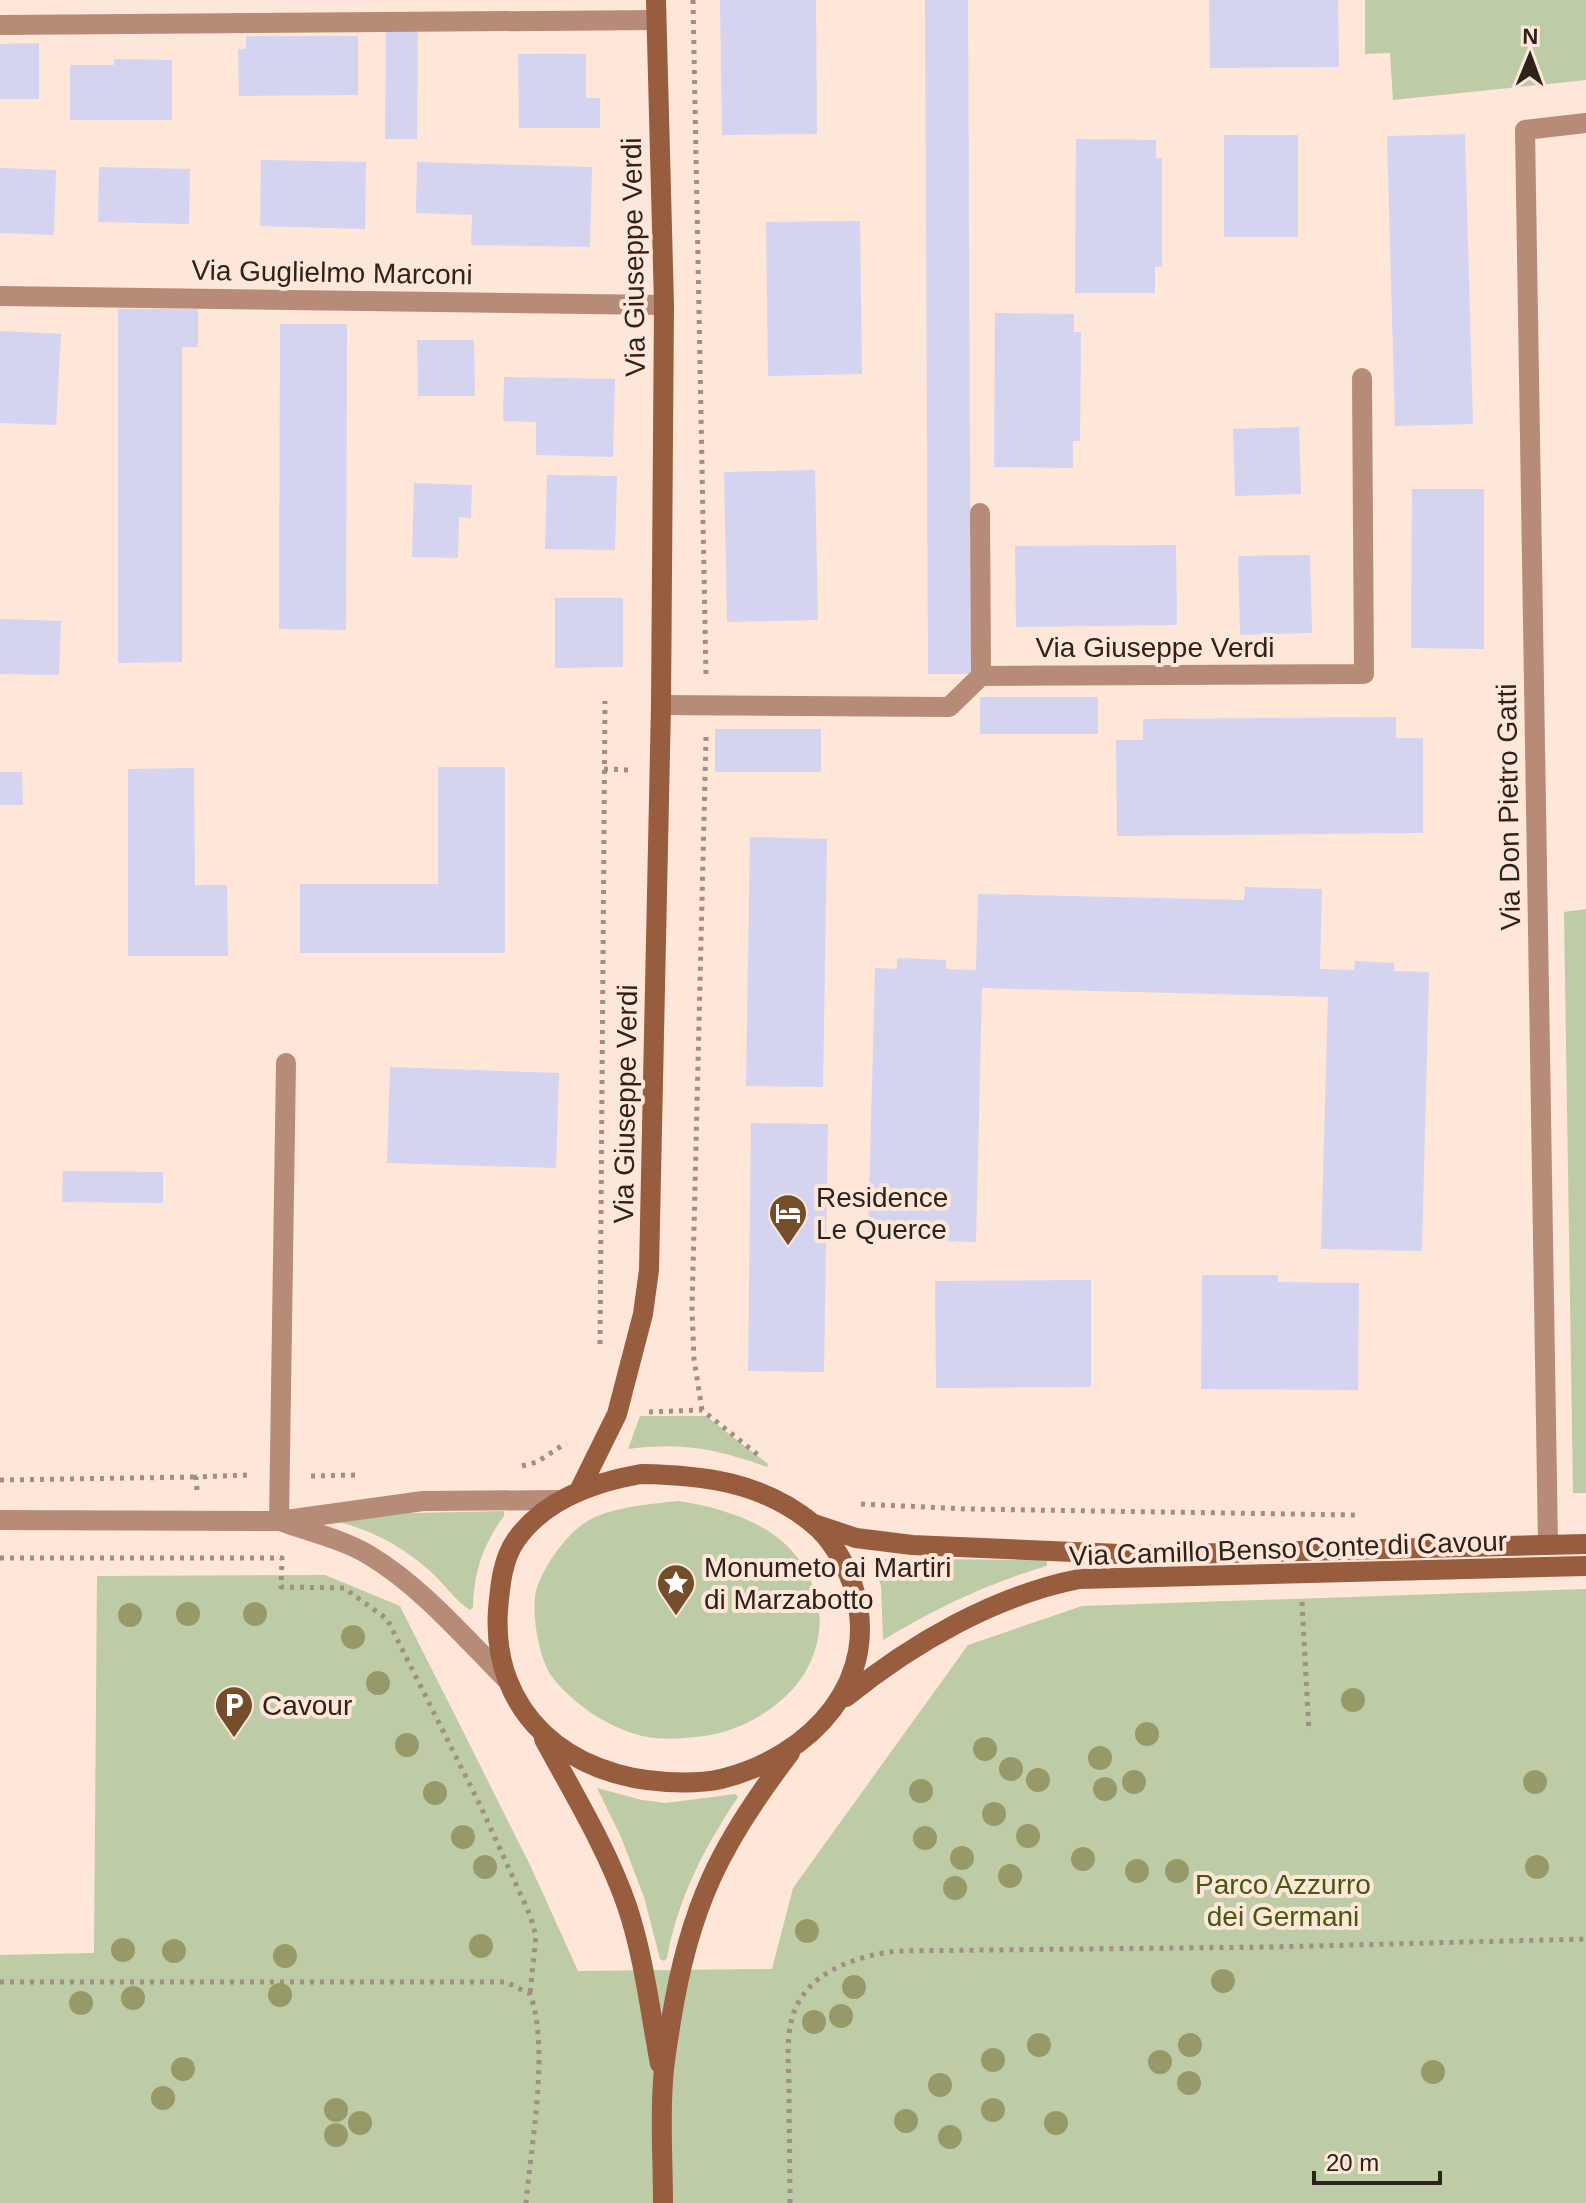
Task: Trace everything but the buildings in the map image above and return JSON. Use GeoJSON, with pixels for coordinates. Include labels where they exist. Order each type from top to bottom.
{"type":"FeatureCollection","features":[{"type":"Feature","properties":{"kind":"street"},"geometry":{"type":"LineString","coordinates":[[0,25],[656,10]]}},
{"type":"Feature","properties":{"kind":"street","name":"Via Giuseppe Verdi"},"geometry":{"type":"LineString","coordinates":[[570,1496],[617,1414],[643,1314],[649,1270],[661,705],[664,305],[656,10]]}},
{"type":"Feature","properties":{"kind":"street","name":"Via Don Pietro Gatti"},"geometry":{"type":"LineString","coordinates":[[1548,1545],[1525,130],[1586,123]]}},
{"type":"Feature","properties":{"kind":"street","name":"Via Guglielmo Marconi"},"geometry":{"type":"LineString","coordinates":[[0,296],[664,305]]}},
{"type":"Feature","properties":{"kind":"street","name":"Via Giuseppe Verdi"},"geometry":{"type":"LineString","coordinates":[[981,676],[1364,674],[1362,378]]}},
{"type":"Feature","properties":{"kind":"street"},"geometry":{"type":"LineString","coordinates":[[661,705],[949,707],[981,676],[980,513]]}},
{"type":"Feature","properties":{"kind":"street"},"geometry":{"type":"LineString","coordinates":[[279,1521],[286,1063]]}},
{"type":"Feature","properties":{"kind":"street"},"geometry":{"type":"LineString","coordinates":[[0,1520],[279,1521],[423,1501],[570,1496],[641,1474],[690,1475],[742,1484],[769,1496],[814,1524],[841,1559],[855,1592],[859,1611],[853,1675],[834,1707],[818,1726],[797,1744],[765,1762],[721,1779],[699,1783],[650,1781],[606,1772],[586,1765],[555,1743],[522,1711],[507,1680],[500,1660],[498,1620],[508,1555],[530,1524],[570,1496]]}},
{"type":"Feature","properties":{"kind":"street"},"geometry":{"type":"LineString","coordinates":[[279,1521],[346,1544],[385,1566],[408,1583],[507,1680]]}},
{"type":"Feature","properties":{"kind":"street","name":"Via Camillo Benso Conte di Cavour"},"geometry":{"type":"LineString","coordinates":[[814,1524],[856,1538],[912,1545],[1143,1555],[1586,1544]]}},
{"type":"Feature","properties":{"kind":"street","name":"Via Camillo Benso Conte di Cavour"},"geometry":{"type":"LineString","coordinates":[[834,1707],[892,1663],[953,1627],[1024,1594],[1079,1579],[1586,1566]]}},
{"type":"Feature","properties":{"kind":"street"},"geometry":{"type":"LineString","coordinates":[[538,1727],[609,1862],[627,1904],[642,1964],[663,2080]]}},
{"type":"Feature","properties":{"kind":"street"},"geometry":{"type":"LineString","coordinates":[[663,2203],[663,2080],[680,1967],[704,1891],[726,1845],[755,1798],[797,1744]]}},
{"type":"Feature","properties":{"kind":"path"},"geometry":{"type":"LineString","coordinates":[[600,1356],[605,701]]}},
{"type":"Feature","properties":{"kind":"path"},"geometry":{"type":"LineString","coordinates":[[617,1414],[702,1410],[764,1459]]}},
{"type":"Feature","properties":{"kind":"path"},"geometry":{"type":"LineString","coordinates":[[522,1467],[537,1462],[569,1442]]}},
{"type":"Feature","properties":{"kind":"path"},"geometry":{"type":"LineString","coordinates":[[0,1480],[362,1475]]}},
{"type":"Feature","properties":{"kind":"path"},"geometry":{"type":"LineString","coordinates":[[196,1477],[198,1558]]}},
{"type":"Feature","properties":{"kind":"path"},"geometry":{"type":"LineString","coordinates":[[858,1504],[967,1509],[1359,1515]]}},
{"type":"Feature","properties":{"kind":"path"},"geometry":{"type":"LineString","coordinates":[[0,1558],[282,1558],[281,1587],[344,1588],[387,1619],[481,1807],[530,1915],[536,1936],[530,1994],[538,2014],[539,2064],[526,2203]]}},
{"type":"Feature","properties":{"kind":"path"},"geometry":{"type":"LineString","coordinates":[[1302,1597],[1309,1732]]}},
{"type":"Feature","properties":{"kind":"path"},"geometry":{"type":"LineString","coordinates":[[790,2203],[788,2044],[791,2019],[809,1987],[840,1964],[896,1951],[1271,1947],[1586,1939]]}},
{"type":"Feature","properties":{"kind":"path"},"geometry":{"type":"LineString","coordinates":[[0,1982],[506,1982],[530,1994]]}},
{"type":"Feature","properties":{"kind":"green space"},"geometry":{"type":"Polygon","coordinates":[[[1365,0],[1586,0],[1586,80],[1393,100],[1390,53],[1365,54],[1365,0]]]}},
{"type":"Feature","properties":{"kind":"green space"},"geometry":{"type":"Polygon","coordinates":[[[1586,909],[1586,1493],[1573,1493],[1564,912],[1586,909]]]}},
{"type":"Feature","properties":{"kind":"green space"},"geometry":{"type":"Polygon","coordinates":[[[640,1416],[706,1416],[768,1464],[767,1467],[699,1449],[665,1446],[628,1449],[640,1416]]]}},
{"type":"Feature","properties":{"kind":"green space"},"geometry":{"type":"Polygon","coordinates":[[[679,1501],[727,1512],[749,1521],[787,1546],[802,1564],[813,1585],[819,1611],[819,1631],[812,1659],[803,1676],[778,1703],[755,1719],[730,1730],[704,1736],[640,1736],[610,1724],[589,1711],[553,1678],[540,1649],[535,1624],[536,1591],[550,1562],[582,1525],[615,1510],[679,1501]]]}},
{"type":"Feature","properties":{"kind":"green space"},"geometry":{"type":"Polygon","coordinates":[[[504,1511],[481,1559],[470,1610],[430,1571],[394,1545],[354,1526],[325,1519],[326,1515],[504,1511]]]}},
{"type":"Feature","properties":{"kind":"green space"},"geometry":{"type":"Polygon","coordinates":[[[1047,1560],[1047,1566],[963,1597],[883,1640],[881,1586],[872,1561],[1047,1560]]]}},
{"type":"Feature","properties":{"kind":"green space","name":"Parco Azzurro dei Germani"},"geometry":{"type":"Polygon","coordinates":[[[325,1575],[400,1606],[530,1865],[578,1971],[772,1969],[793,1888],[968,1645],[1082,1606],[1586,1589],[1586,2203],[0,2203],[0,1955],[94,1953],[97,1576],[325,1575]]]}},
{"type":"Feature","properties":{"kind":"green space"},"geometry":{"type":"Polygon","coordinates":[[[597,1788],[666,1803],[735,1794],[738,1797],[694,1874],[664,1961],[660,1959],[644,1897],[621,1837],[597,1788]]]}},
{"type":"Feature","properties":{"kind":"place","name":"Residence Le Querce"},"geometry":{"type":"Point","coordinates":[788,1247]}},
{"type":"Feature","properties":{"kind":"place","name":"Monumeto ai Martiri di Marzabotto"},"geometry":{"type":"Point","coordinates":[676,1617]}},
{"type":"Feature","properties":{"kind":"place","name":"Cavour"},"geometry":{"type":"Point","coordinates":[234,1739]}}]}
